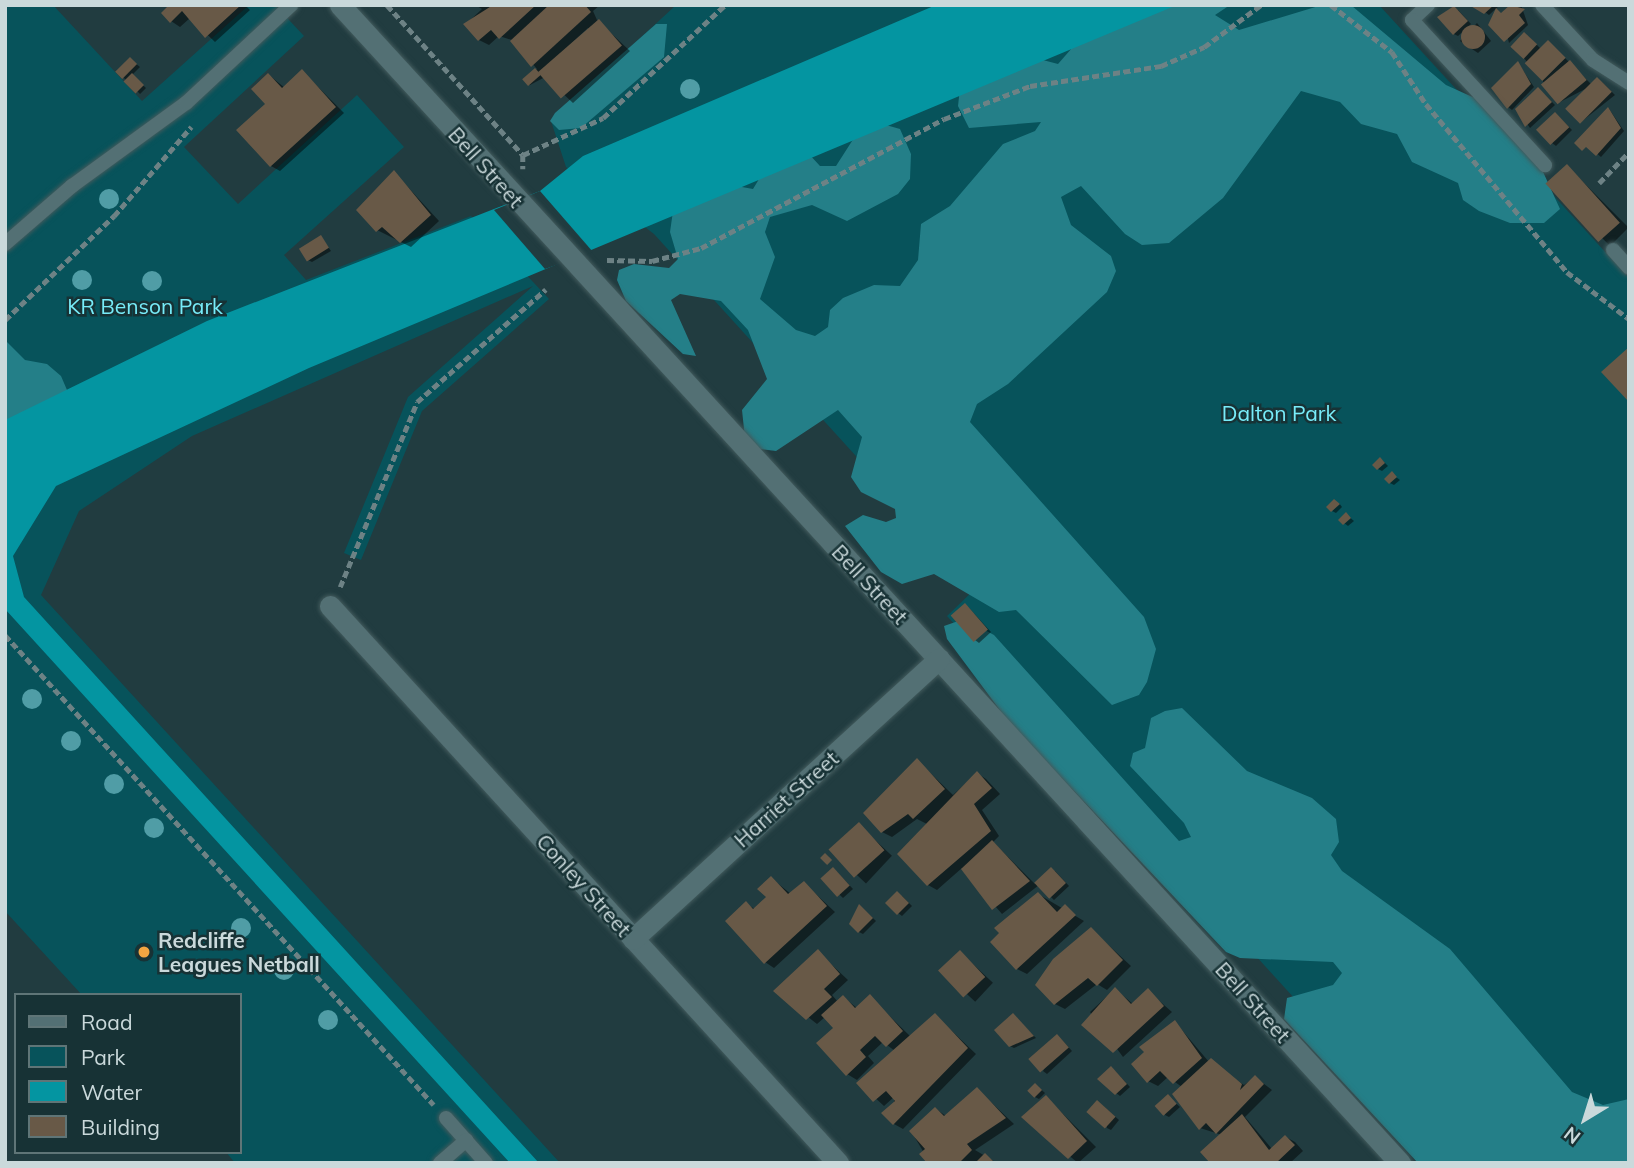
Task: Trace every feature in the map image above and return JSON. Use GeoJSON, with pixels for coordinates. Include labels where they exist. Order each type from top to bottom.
{"type":"FeatureCollection","features":[{"type":"Feature","properties":{"kind":"street","name":"Bell Street"},"geometry":{"type":"LineString","coordinates":[[340,5],[569,260],[1400,1163]]}},
{"type":"Feature","properties":{"kind":"street","name":"Conley Street"},"geometry":{"type":"LineString","coordinates":[[330,606],[838,1163]]}},
{"type":"Feature","properties":{"kind":"street","name":"Harriet Street"},"geometry":{"type":"LineString","coordinates":[[633,939],[939,659]]}},
{"type":"Feature","properties":{"kind":"lane"},"geometry":{"type":"LineString","coordinates":[[5,244],[72,186],[186,103],[291,5]]}},
{"type":"Feature","properties":{"kind":"lane"},"geometry":{"type":"LineString","coordinates":[[1428,5],[1412,20],[1545,165]]}},
{"type":"Feature","properties":{"kind":"lane"},"geometry":{"type":"LineString","coordinates":[[1542,5],[1592,60],[1629,83]]}},
{"type":"Feature","properties":{"kind":"lane"},"geometry":{"type":"LineString","coordinates":[[1613,250],[1629,268]]}},
{"type":"Feature","properties":{"kind":"lane"},"geometry":{"type":"LineString","coordinates":[[446,1118],[486,1163]]}},
{"type":"Feature","properties":{"kind":"lane"},"geometry":{"type":"LineString","coordinates":[[440,1163],[466,1140]]}},
{"type":"Feature","properties":{"kind":"path"},"geometry":{"type":"LineString","coordinates":[[387,5],[523,155],[603,118],[725,5]]}},
{"type":"Feature","properties":{"kind":"path"},"geometry":{"type":"LineString","coordinates":[[593,260],[652,261],[701,248],[944,119],[1030,86],[1161,66],[1204,47],[1261,5]]}},
{"type":"Feature","properties":{"kind":"path"},"geometry":{"type":"LineString","coordinates":[[1331,5],[1392,52],[1426,104],[1566,272],[1629,319]]}},
{"type":"Feature","properties":{"kind":"path"},"geometry":{"type":"LineString","coordinates":[[5,320],[114,216],[201,118]]}},
{"type":"Feature","properties":{"kind":"path"},"geometry":{"type":"LineString","coordinates":[[1599,183],[1629,152]]}},
{"type":"Feature","properties":{"kind":"path"},"geometry":{"type":"LineString","coordinates":[[330,606],[360,549],[417,402],[546,289]]}},
{"type":"Feature","properties":{"kind":"path"},"geometry":{"type":"LineString","coordinates":[[5,635],[446,1118]]}},
{"type":"Feature","properties":{"kind":"green space","name":"KR Benson Park"},"geometry":{"type":"Polygon","coordinates":[[[5,5],[53,5],[142,101],[249,5],[275,5],[304,36],[184,147],[238,204],[357,95],[404,147],[284,255],[306,280],[471,216],[549,299],[422,411],[361,560],[344,553],[408,397],[533,286],[192,436],[79,511],[41,595],[560,1163],[235,1163],[228,1154],[242,1154],[242,993],[80,993],[5,911],[5,5]]]}},
{"type":"Feature","properties":{"kind":"green space","name":"Dalton Park"},"geometry":{"type":"Polygon","coordinates":[[[676,5],[1379,5],[1629,278],[1629,1135],[1444,1163],[947,616],[976,588],[654,234],[566,167],[551,121],[676,5]]]}},
{"type":"Feature","properties":{"kind":"shaded area"},"geometry":{"type":"Polygon","coordinates":[[[1087,5],[1230,5],[1215,15],[1239,30],[1322,5],[1352,6],[1446,85],[1477,99],[1539,163],[1560,209],[1544,223],[1510,223],[1479,211],[1463,200],[1458,183],[1412,162],[1397,134],[1361,124],[1340,102],[1301,91],[1223,198],[1169,243],[1142,245],[1125,234],[1081,186],[1061,197],[1071,225],[1111,256],[1116,271],[1107,292],[1008,384],[977,404],[970,422],[1144,617],[1156,649],[1147,682],[1139,695],[1112,705],[1016,610],[999,612],[934,574],[902,584],[881,572],[845,526],[863,515],[886,522],[896,518],[895,509],[861,492],[851,477],[862,437],[838,410],[776,451],[759,449],[745,439],[742,410],[767,379],[748,330],[721,301],[680,294],[671,300],[696,356],[683,354],[626,301],[617,280],[619,270],[634,264],[669,268],[678,259],[670,232],[673,211],[720,183],[753,189],[765,169],[808,153],[820,166],[836,166],[861,127],[872,121],[900,129],[911,154],[910,179],[898,194],[847,221],[812,205],[770,217],[765,232],[775,257],[760,299],[796,330],[815,336],[828,327],[830,310],[843,298],[874,285],[900,286],[918,260],[921,224],[950,206],[1003,144],[1035,131],[1041,122],[969,128],[958,106],[960,88],[1020,54],[1058,64],[1079,40],[1087,5]]]}},
{"type":"Feature","properties":{"kind":"shaded area"},"geometry":{"type":"Polygon","coordinates":[[[656,24],[667,24],[664,57],[581,128],[559,130],[550,121],[555,113],[656,24]]]}},
{"type":"Feature","properties":{"kind":"shaded area"},"geometry":{"type":"Polygon","coordinates":[[[5,340],[25,360],[47,364],[61,376],[70,397],[5,424],[5,340]]]}},
{"type":"Feature","properties":{"kind":"shaded area"},"geometry":{"type":"Polygon","coordinates":[[[964,619],[994,635],[1179,841],[1191,837],[1184,823],[1130,766],[1133,753],[1145,748],[1151,718],[1165,711],[1182,708],[1247,771],[1312,798],[1336,819],[1339,842],[1331,855],[1342,871],[1450,949],[1572,1092],[1603,1105],[1629,1099],[1629,1163],[1418,1163],[1284,1019],[1287,998],[1333,985],[1342,973],[1333,962],[1240,958],[1226,952],[1008,721],[947,639],[944,626],[964,619]]]}},
{"type":"Feature","properties":{"kind":"water"},"geometry":{"type":"Polygon","coordinates":[[[936,5],[1177,5],[309,368],[56,486],[13,556],[24,597],[539,1163],[510,1163],[5,609],[5,420],[207,321],[540,191],[583,156],[936,5]]]}},
{"type":"Feature","properties":{"kind":"pier"},"geometry":{"type":"Polygon","coordinates":[[[540,191],[593,252],[545,269],[494,210],[540,191]]]}},
{"type":"Feature","properties":{"kind":"building"},"geometry":{"type":"Polygon","coordinates":[[[169,5],[241,5],[205,38],[182,11],[170,23],[161,13],[169,5]]]}},
{"type":"Feature","properties":{"kind":"building"},"geometry":{"type":"Polygon","coordinates":[[[493,5],[536,5],[499,39],[491,30],[478,41],[463,24],[493,5]]]}},
{"type":"Feature","properties":{"kind":"building"},"geometry":{"type":"Polygon","coordinates":[[[549,5],[585,5],[591,12],[531,67],[510,41],[549,5]]]}},
{"type":"Feature","properties":{"kind":"building"},"geometry":{"type":"Polygon","coordinates":[[[1469,5],[1494,5],[1484,14],[1469,5]]]}},
{"type":"Feature","properties":{"kind":"building"},"geometry":{"type":"Polygon","coordinates":[[[1510,5],[1525,9],[1519,15],[1525,23],[1504,42],[1488,25],[1496,8],[1501,13],[1510,5]]]}},
{"type":"Feature","properties":{"kind":"building"},"geometry":{"type":"Polygon","coordinates":[[[1454,6],[1468,21],[1453,35],[1437,17],[1454,6]]]}},
{"type":"Feature","properties":{"kind":"building"},"geometry":{"type":"Polygon","coordinates":[[[599,19],[622,45],[561,99],[538,72],[599,19]]]}},
{"type":"Feature","properties":{"kind":"building"},"geometry":{"type":"Polygon","coordinates":[[[1473,25],[1482,28],[1485,37],[1482,46],[1473,49],[1464,46],[1461,37],[1464,28],[1473,25]]]}},
{"type":"Feature","properties":{"kind":"building"},"geometry":{"type":"Polygon","coordinates":[[[1524,32],[1537,44],[1524,59],[1510,47],[1524,32]]]}},
{"type":"Feature","properties":{"kind":"building"},"geometry":{"type":"Polygon","coordinates":[[[1548,40],[1566,58],[1542,81],[1525,63],[1548,40]]]}},
{"type":"Feature","properties":{"kind":"building"},"geometry":{"type":"Polygon","coordinates":[[[130,57],[137,64],[122,79],[115,72],[130,57]]]}},
{"type":"Feature","properties":{"kind":"building"},"geometry":{"type":"Polygon","coordinates":[[[1570,60],[1587,80],[1558,104],[1541,84],[1570,60]]]}},
{"type":"Feature","properties":{"kind":"building"},"geometry":{"type":"Polygon","coordinates":[[[1518,61],[1531,84],[1507,109],[1491,88],[1518,61]]]}},
{"type":"Feature","properties":{"kind":"building"},"geometry":{"type":"Polygon","coordinates":[[[535,68],[541,75],[528,86],[522,79],[535,68]]]}},
{"type":"Feature","properties":{"kind":"building"},"geometry":{"type":"Polygon","coordinates":[[[302,69],[336,107],[270,167],[236,130],[265,104],[251,89],[268,73],[282,88],[302,69]]]}},
{"type":"Feature","properties":{"kind":"building"},"geometry":{"type":"Polygon","coordinates":[[[132,73],[144,85],[136,94],[124,81],[132,73]]]}},
{"type":"Feature","properties":{"kind":"building"},"geometry":{"type":"Polygon","coordinates":[[[1597,77],[1612,92],[1580,124],[1565,109],[1597,77]]]}},
{"type":"Feature","properties":{"kind":"building"},"geometry":{"type":"Polygon","coordinates":[[[1538,87],[1552,102],[1525,127],[1515,109],[1538,87]]]}},
{"type":"Feature","properties":{"kind":"building"},"geometry":{"type":"Polygon","coordinates":[[[1608,107],[1621,128],[1596,156],[1586,147],[1582,151],[1574,143],[1608,107]]]}},
{"type":"Feature","properties":{"kind":"building"},"geometry":{"type":"Polygon","coordinates":[[[1555,112],[1569,127],[1550,145],[1536,130],[1555,112]]]}},
{"type":"Feature","properties":{"kind":"building"},"geometry":{"type":"Polygon","coordinates":[[[1567,164],[1620,223],[1598,242],[1545,183],[1567,164]]]}},
{"type":"Feature","properties":{"kind":"building"},"geometry":{"type":"Polygon","coordinates":[[[394,170],[431,215],[400,243],[382,227],[376,232],[356,210],[394,170]]]}},
{"type":"Feature","properties":{"kind":"building"},"geometry":{"type":"Polygon","coordinates":[[[321,235],[329,248],[307,261],[299,249],[321,235]]]}},
{"type":"Feature","properties":{"kind":"building"},"geometry":{"type":"Polygon","coordinates":[[[1629,347],[1629,402],[1601,372],[1629,347]]]}},
{"type":"Feature","properties":{"kind":"building"},"geometry":{"type":"Polygon","coordinates":[[[1380,457],[1385,463],[1377,470],[1372,465],[1380,457]]]}},
{"type":"Feature","properties":{"kind":"building"},"geometry":{"type":"Polygon","coordinates":[[[1392,471],[1397,477],[1389,484],[1384,479],[1392,471]]]}},
{"type":"Feature","properties":{"kind":"building"},"geometry":{"type":"Polygon","coordinates":[[[1334,499],[1340,504],[1331,512],[1326,507],[1334,499]]]}},
{"type":"Feature","properties":{"kind":"building"},"geometry":{"type":"Polygon","coordinates":[[[1346,512],[1351,518],[1343,525],[1338,520],[1346,512]]]}},
{"type":"Feature","properties":{"kind":"building"},"geometry":{"type":"Polygon","coordinates":[[[965,603],[988,629],[974,642],[951,615],[965,603]]]}},
{"type":"Feature","properties":{"kind":"building"},"geometry":{"type":"Polygon","coordinates":[[[917,758],[945,789],[913,819],[908,814],[881,833],[863,813],[917,758]]]}},
{"type":"Feature","properties":{"kind":"building"},"geometry":{"type":"Polygon","coordinates":[[[977,771],[992,788],[974,804],[991,831],[927,886],[897,854],[977,771]]]}},
{"type":"Feature","properties":{"kind":"building"},"geometry":{"type":"Polygon","coordinates":[[[859,822],[884,850],[854,878],[829,849],[859,822]]]}},
{"type":"Feature","properties":{"kind":"building"},"geometry":{"type":"Polygon","coordinates":[[[992,840],[1030,881],[992,910],[961,869],[992,840]]]}},
{"type":"Feature","properties":{"kind":"building"},"geometry":{"type":"Polygon","coordinates":[[[825,853],[832,860],[827,865],[820,858],[825,853]]]}},
{"type":"Feature","properties":{"kind":"building"},"geometry":{"type":"Polygon","coordinates":[[[833,867],[850,886],[837,897],[820,878],[833,867]]]}},
{"type":"Feature","properties":{"kind":"building"},"geometry":{"type":"Polygon","coordinates":[[[1051,867],[1066,883],[1049,899],[1034,883],[1051,867]]]}},
{"type":"Feature","properties":{"kind":"building"},"geometry":{"type":"Polygon","coordinates":[[[771,876],[788,894],[804,881],[827,906],[764,964],[725,921],[746,901],[753,909],[766,897],[757,889],[771,876]]]}},
{"type":"Feature","properties":{"kind":"building"},"geometry":{"type":"Polygon","coordinates":[[[897,891],[909,903],[897,915],[885,903],[897,891]]]}},
{"type":"Feature","properties":{"kind":"building"},"geometry":{"type":"Polygon","coordinates":[[[1038,892],[1057,912],[1065,904],[1076,915],[1016,970],[990,942],[999,933],[994,928],[1038,892]]]}},
{"type":"Feature","properties":{"kind":"building"},"geometry":{"type":"Polygon","coordinates":[[[859,904],[873,918],[858,933],[849,924],[859,904]]]}},
{"type":"Feature","properties":{"kind":"building"},"geometry":{"type":"Polygon","coordinates":[[[1091,927],[1123,960],[1097,986],[1088,978],[1054,1005],[1035,985],[1053,959],[1091,927]]]}},
{"type":"Feature","properties":{"kind":"building"},"geometry":{"type":"Polygon","coordinates":[[[818,949],[840,974],[824,989],[832,997],[806,1020],[773,991],[818,949]]]}},
{"type":"Feature","properties":{"kind":"building"},"geometry":{"type":"Polygon","coordinates":[[[960,950],[985,977],[963,998],[938,970],[960,950]]]}},
{"type":"Feature","properties":{"kind":"building"},"geometry":{"type":"Polygon","coordinates":[[[1115,987],[1131,1004],[1148,988],[1164,1006],[1113,1053],[1081,1025],[1115,987]]]}},
{"type":"Feature","properties":{"kind":"building"},"geometry":{"type":"Polygon","coordinates":[[[870,994],[903,1031],[886,1047],[875,1036],[860,1050],[866,1057],[846,1076],[816,1043],[833,1028],[821,1015],[843,995],[855,1008],[870,994]]]}},
{"type":"Feature","properties":{"kind":"building"},"geometry":{"type":"Polygon","coordinates":[[[935,1013],[968,1048],[893,1125],[881,1113],[895,1101],[886,1091],[873,1102],[856,1083],[935,1013]]]}},
{"type":"Feature","properties":{"kind":"building"},"geometry":{"type":"Polygon","coordinates":[[[1013,1013],[1034,1036],[1009,1047],[994,1030],[1013,1013]]]}},
{"type":"Feature","properties":{"kind":"building"},"geometry":{"type":"Polygon","coordinates":[[[1175,1020],[1202,1058],[1173,1084],[1160,1071],[1147,1083],[1131,1064],[1144,1052],[1139,1047],[1175,1020]]]}},
{"type":"Feature","properties":{"kind":"building"},"geometry":{"type":"Polygon","coordinates":[[[1057,1034],[1069,1048],[1040,1073],[1028,1059],[1057,1034]]]}},
{"type":"Feature","properties":{"kind":"building"},"geometry":{"type":"Polygon","coordinates":[[[1211,1058],[1242,1084],[1240,1090],[1255,1075],[1264,1084],[1216,1134],[1206,1123],[1199,1130],[1172,1094],[1211,1058]]]}},
{"type":"Feature","properties":{"kind":"building"},"geometry":{"type":"Polygon","coordinates":[[[1111,1066],[1127,1084],[1115,1095],[1097,1079],[1111,1066]]]}},
{"type":"Feature","properties":{"kind":"building"},"geometry":{"type":"Polygon","coordinates":[[[1035,1083],[1042,1090],[1034,1098],[1027,1091],[1035,1083]]]}},
{"type":"Feature","properties":{"kind":"building"},"geometry":{"type":"Polygon","coordinates":[[[977,1087],[1006,1118],[967,1144],[972,1150],[959,1163],[927,1163],[919,1154],[925,1149],[909,1131],[935,1107],[944,1116],[977,1087]]]}},
{"type":"Feature","properties":{"kind":"building"},"geometry":{"type":"Polygon","coordinates":[[[1168,1094],[1177,1104],[1163,1116],[1155,1106],[1168,1094]]]}},
{"type":"Feature","properties":{"kind":"building"},"geometry":{"type":"Polygon","coordinates":[[[1046,1095],[1087,1141],[1068,1159],[1021,1117],[1046,1095]]]}},
{"type":"Feature","properties":{"kind":"building"},"geometry":{"type":"Polygon","coordinates":[[[1097,1100],[1116,1117],[1105,1129],[1086,1112],[1097,1100]]]}},
{"type":"Feature","properties":{"kind":"building"},"geometry":{"type":"Polygon","coordinates":[[[1242,1114],[1269,1150],[1285,1135],[1295,1145],[1276,1163],[1210,1163],[1200,1152],[1242,1114]]]}},
{"type":"Feature","properties":{"kind":"building"},"geometry":{"type":"Polygon","coordinates":[[[985,1153],[995,1163],[975,1163],[985,1153]]]}},
{"type":"Feature","properties":{"kind":"place","name":"Redcliffe Leagues Netball"},"geometry":{"type":"Point","coordinates":[144,952]}}]}
